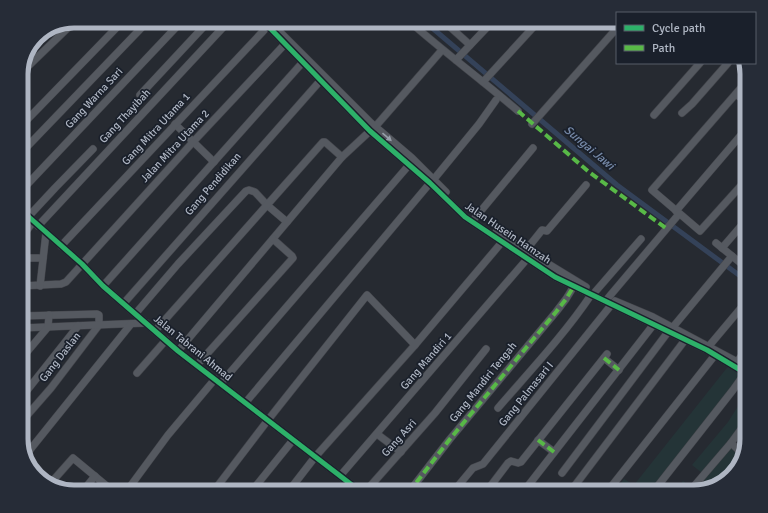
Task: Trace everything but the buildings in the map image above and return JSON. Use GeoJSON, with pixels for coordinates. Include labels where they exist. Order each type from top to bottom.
{"type":"FeatureCollection","features":[{"type":"Feature","properties":{"kind":"street"},"geometry":{"type":"LineString","coordinates":[[29,65],[68,28]]}},
{"type":"Feature","properties":{"kind":"street"},"geometry":{"type":"LineString","coordinates":[[28,119],[116,28]]}},
{"type":"Feature","properties":{"kind":"street"},"geometry":{"type":"LineString","coordinates":[[28,146],[141,28]]}},
{"type":"Feature","properties":{"kind":"street","name":"Gang Warna Sari"},"geometry":{"type":"LineString","coordinates":[[28,184],[175,28]]}},
{"type":"Feature","properties":{"kind":"street"},"geometry":{"type":"LineString","coordinates":[[140,95],[202,28]]}},
{"type":"Feature","properties":{"kind":"street","name":"Gang Thayibah"},"geometry":{"type":"LineString","coordinates":[[33,222],[222,28]]}},
{"type":"Feature","properties":{"kind":"street","name":"Gang Mitra Utama 1"},"geometry":{"type":"LineString","coordinates":[[61,246],[262,28]]}},
{"type":"Feature","properties":{"kind":"street","name":"Jalan Husein Hamzah"},"geometry":{"type":"LineString","coordinates":[[271,28],[303,62],[312,68],[320,81],[373,129],[412,158],[465,217],[502,242],[526,250],[612,304],[709,346],[740,365]]}},
{"type":"Feature","properties":{"kind":"street","name":"Jalan Husein Hamzah"},"geometry":{"type":"LineString","coordinates":[[272,28],[409,164],[527,259],[555,277],[574,286],[608,298],[651,320]]}},
{"type":"Feature","properties":{"kind":"street"},"geometry":{"type":"LineString","coordinates":[[417,28],[442,50],[458,59],[484,80],[518,111]]}},
{"type":"Feature","properties":{"kind":"street"},"geometry":{"type":"LineString","coordinates":[[451,28],[469,46]]}},
{"type":"Feature","properties":{"kind":"street"},"geometry":{"type":"LineString","coordinates":[[458,59],[486,28]]}},
{"type":"Feature","properties":{"kind":"street"},"geometry":{"type":"LineString","coordinates":[[484,80],[532,28]]}},
{"type":"Feature","properties":{"kind":"street"},"geometry":{"type":"LineString","coordinates":[[533,122],[616,29]]}},
{"type":"Feature","properties":{"kind":"street","name":"Jalan Mitra Utama 2"},"geometry":{"type":"LineString","coordinates":[[28,286],[66,283],[192,142],[285,44]]}},
{"type":"Feature","properties":{"kind":"street","name":"Jalan Tabrani Ahmad"},"geometry":{"type":"LineString","coordinates":[[178,351],[342,157],[373,129],[442,50]]}},
{"type":"Feature","properties":{"kind":"street"},"geometry":{"type":"LineString","coordinates":[[103,286],[303,62]]}},
{"type":"Feature","properties":{"kind":"street"},"geometry":{"type":"LineString","coordinates":[[654,115],[699,64]]}},
{"type":"Feature","properties":{"kind":"street"},"geometry":{"type":"LineString","coordinates":[[682,113],[692,104],[727,64]]}},
{"type":"Feature","properties":{"kind":"street","name":"Gang Pendidikan"},"geometry":{"type":"LineString","coordinates":[[124,303],[320,81]]}},
{"type":"Feature","properties":{"kind":"street"},"geometry":{"type":"LineString","coordinates":[[740,89],[652,190],[677,215],[700,231],[740,187]]}},
{"type":"Feature","properties":{"kind":"street"},"geometry":{"type":"LineString","coordinates":[[736,94],[740,97]]}},
{"type":"Feature","properties":{"kind":"street"},"geometry":{"type":"LineString","coordinates":[[246,402],[432,181],[479,124],[496,100]]}},
{"type":"Feature","properties":{"kind":"street"},"geometry":{"type":"LineString","coordinates":[[175,124],[214,162]]}},
{"type":"Feature","properties":{"kind":"street"},"geometry":{"type":"LineString","coordinates":[[608,298],[669,227],[740,137]]}},
{"type":"Feature","properties":{"kind":"street"},"geometry":{"type":"LineString","coordinates":[[155,332],[323,142],[325,142],[342,157]]}},
{"type":"Feature","properties":{"kind":"street"},"geometry":{"type":"LineString","coordinates":[[475,218],[533,148]]}},
{"type":"Feature","properties":{"kind":"street"},"geometry":{"type":"LineString","coordinates":[[28,229],[55,188],[93,149]]}},
{"type":"Feature","properties":{"kind":"street"},"geometry":{"type":"LineString","coordinates":[[131,485],[168,435],[218,381],[409,164]]}},
{"type":"Feature","properties":{"kind":"street"},"geometry":{"type":"LineString","coordinates":[[526,250],[542,230],[547,231],[586,185]]}},
{"type":"Feature","properties":{"kind":"street"},"geometry":{"type":"LineString","coordinates":[[136,313],[243,193],[253,190],[267,205],[287,222]]}},
{"type":"Feature","properties":{"kind":"street","name":"Jalan Tabrani Ahmad"},"geometry":{"type":"LineString","coordinates":[[28,217],[82,264],[103,286],[136,313],[155,332],[352,485]]}},
{"type":"Feature","properties":{"kind":"street"},"geometry":{"type":"LineString","coordinates":[[740,226],[719,245],[730,259],[740,264]]}},
{"type":"Feature","properties":{"kind":"street"},"geometry":{"type":"LineString","coordinates":[[40,286],[46,233]]}},
{"type":"Feature","properties":{"kind":"street"},"geometry":{"type":"LineString","coordinates":[[197,365],[293,257],[273,239]]}},
{"type":"Feature","properties":{"kind":"street"},"geometry":{"type":"LineString","coordinates":[[498,408],[557,339],[593,293],[641,239]]}},
{"type":"Feature","properties":{"kind":"street"},"geometry":{"type":"LineString","coordinates":[[293,485],[315,457],[415,345],[502,242]]}},
{"type":"Feature","properties":{"kind":"street"},"geometry":{"type":"LineString","coordinates":[[28,258],[43,258]]}},
{"type":"Feature","properties":{"kind":"street","name":"Gang Mandiri 1"},"geometry":{"type":"LineString","coordinates":[[340,476],[527,259]]}},
{"type":"Feature","properties":{"kind":"street"},"geometry":{"type":"LineString","coordinates":[[562,473],[671,329],[730,259]]}},
{"type":"Feature","properties":{"kind":"street","name":"Gang Mandiri Tengah"},"geometry":{"type":"LineString","coordinates":[[414,485],[455,433],[556,312],[574,286]]}},
{"type":"Feature","properties":{"kind":"street"},"geometry":{"type":"LineString","coordinates":[[218,485],[367,295],[415,345]]}},
{"type":"Feature","properties":{"kind":"street","name":"Gang Palmasari I"},"geometry":{"type":"LineString","coordinates":[[459,485],[473,468],[483,464],[612,304]]}},
{"type":"Feature","properties":{"kind":"street"},"geometry":{"type":"LineString","coordinates":[[709,346],[740,309]]}},
{"type":"Feature","properties":{"kind":"street"},"geometry":{"type":"LineString","coordinates":[[28,316],[98,314],[99,325]]}},
{"type":"Feature","properties":{"kind":"street"},"geometry":{"type":"LineString","coordinates":[[28,351],[48,327],[48,315]]}},
{"type":"Feature","properties":{"kind":"street"},"geometry":{"type":"LineString","coordinates":[[70,315],[70,326]]}},
{"type":"Feature","properties":{"kind":"street"},"geometry":{"type":"LineString","coordinates":[[529,485],[619,370],[651,320]]}},
{"type":"Feature","properties":{"kind":"street"},"geometry":{"type":"LineString","coordinates":[[28,328],[146,323]]}},
{"type":"Feature","properties":{"kind":"street"},"geometry":{"type":"LineString","coordinates":[[29,450],[131,324]]}},
{"type":"Feature","properties":{"kind":"street","name":"Gang Daslan"},"geometry":{"type":"LineString","coordinates":[[28,414],[51,388],[99,325]]}},
{"type":"Feature","properties":{"kind":"street"},"geometry":{"type":"LineString","coordinates":[[28,389],[78,326]]}},
{"type":"Feature","properties":{"kind":"street","name":"Jalan Husein Hamzah"},"geometry":{"type":"LineString","coordinates":[[671,329],[685,340],[740,368]]}},
{"type":"Feature","properties":{"kind":"street"},"geometry":{"type":"LineString","coordinates":[[137,373],[166,340]]}},
{"type":"Feature","properties":{"kind":"street"},"geometry":{"type":"LineString","coordinates":[[575,485],[685,340]]}},
{"type":"Feature","properties":{"kind":"street","name":"Gang Asri"},"geometry":{"type":"LineString","coordinates":[[371,485],[448,398],[486,349]]}},
{"type":"Feature","properties":{"kind":"street"},"geometry":{"type":"LineString","coordinates":[[613,485],[715,355]]}},
{"type":"Feature","properties":{"kind":"street"},"geometry":{"type":"LineString","coordinates":[[491,485],[508,463],[511,461],[518,463],[521,462],[605,356],[619,370]]}},
{"type":"Feature","properties":{"kind":"street"},"geometry":{"type":"LineString","coordinates":[[737,362],[740,358]]}},
{"type":"Feature","properties":{"kind":"street"},"geometry":{"type":"LineString","coordinates":[[659,485],[740,380]]}},
{"type":"Feature","properties":{"kind":"street"},"geometry":{"type":"LineString","coordinates":[[695,485],[740,431]]}},
{"type":"Feature","properties":{"kind":"street"},"geometry":{"type":"LineString","coordinates":[[377,434],[401,452]]}},
{"type":"Feature","properties":{"kind":"street"},"geometry":{"type":"LineString","coordinates":[[257,485],[293,440]]}},
{"type":"Feature","properties":{"kind":"street"},"geometry":{"type":"LineString","coordinates":[[538,440],[554,452]]}},
{"type":"Feature","properties":{"kind":"street"},"geometry":{"type":"LineString","coordinates":[[731,443],[738,450]]}},
{"type":"Feature","properties":{"kind":"street"},"geometry":{"type":"LineString","coordinates":[[54,481],[72,458],[106,485]]}},
{"type":"Feature","properties":{"kind":"street"},"geometry":{"type":"LineString","coordinates":[[88,485],[95,476]]}},
{"type":"Feature","properties":{"kind":"shaded area"},"geometry":{"type":"Polygon","coordinates":[[[730,364],[740,370],[740,381],[655,485],[634,485],[730,364]]]}},
{"type":"Feature","properties":{"kind":"shaded area"},"geometry":{"type":"Polygon","coordinates":[[[740,403],[740,429],[729,443],[738,452],[737,457],[729,469],[717,479],[700,485],[693,485],[702,473],[692,465],[728,422],[740,403]]]}},
{"type":"Feature","properties":{"kind":"shaded area"},"geometry":{"type":"Polygon","coordinates":[[[624,479],[634,485],[619,485],[624,479]]]}},
{"type":"Feature","properties":{"kind":"shaded area"},"geometry":{"type":"Polygon","coordinates":[[[683,481],[688,485],[680,485],[683,481]]]}},
{"type":"Feature","properties":{"kind":"waterway","name":"Sungai Jawi"},"geometry":{"type":"LineString","coordinates":[[432,28],[617,185],[740,276]]}},
{"type":"Feature","properties":{"kind":"marked path"},"geometry":{"type":"LineString","coordinates":[[518,111],[589,172],[667,229]]}},
{"type":"Feature","properties":{"kind":"marked path"},"geometry":{"type":"LineString","coordinates":[[414,485],[450,439],[556,312],[574,286]]}},
{"type":"Feature","properties":{"kind":"marked path"},"geometry":{"type":"LineString","coordinates":[[604,358],[619,370]]}},
{"type":"Feature","properties":{"kind":"marked path"},"geometry":{"type":"LineString","coordinates":[[538,440],[554,452]]}},
{"type":"Feature","properties":{"kind":"cycle path"},"geometry":{"type":"LineString","coordinates":[[270,28],[370,131],[430,183],[465,217],[555,277],[707,350],[740,370]]}},
{"type":"Feature","properties":{"kind":"cycle path"},"geometry":{"type":"LineString","coordinates":[[28,216],[82,264],[103,286],[178,351],[352,485]]}}]}
